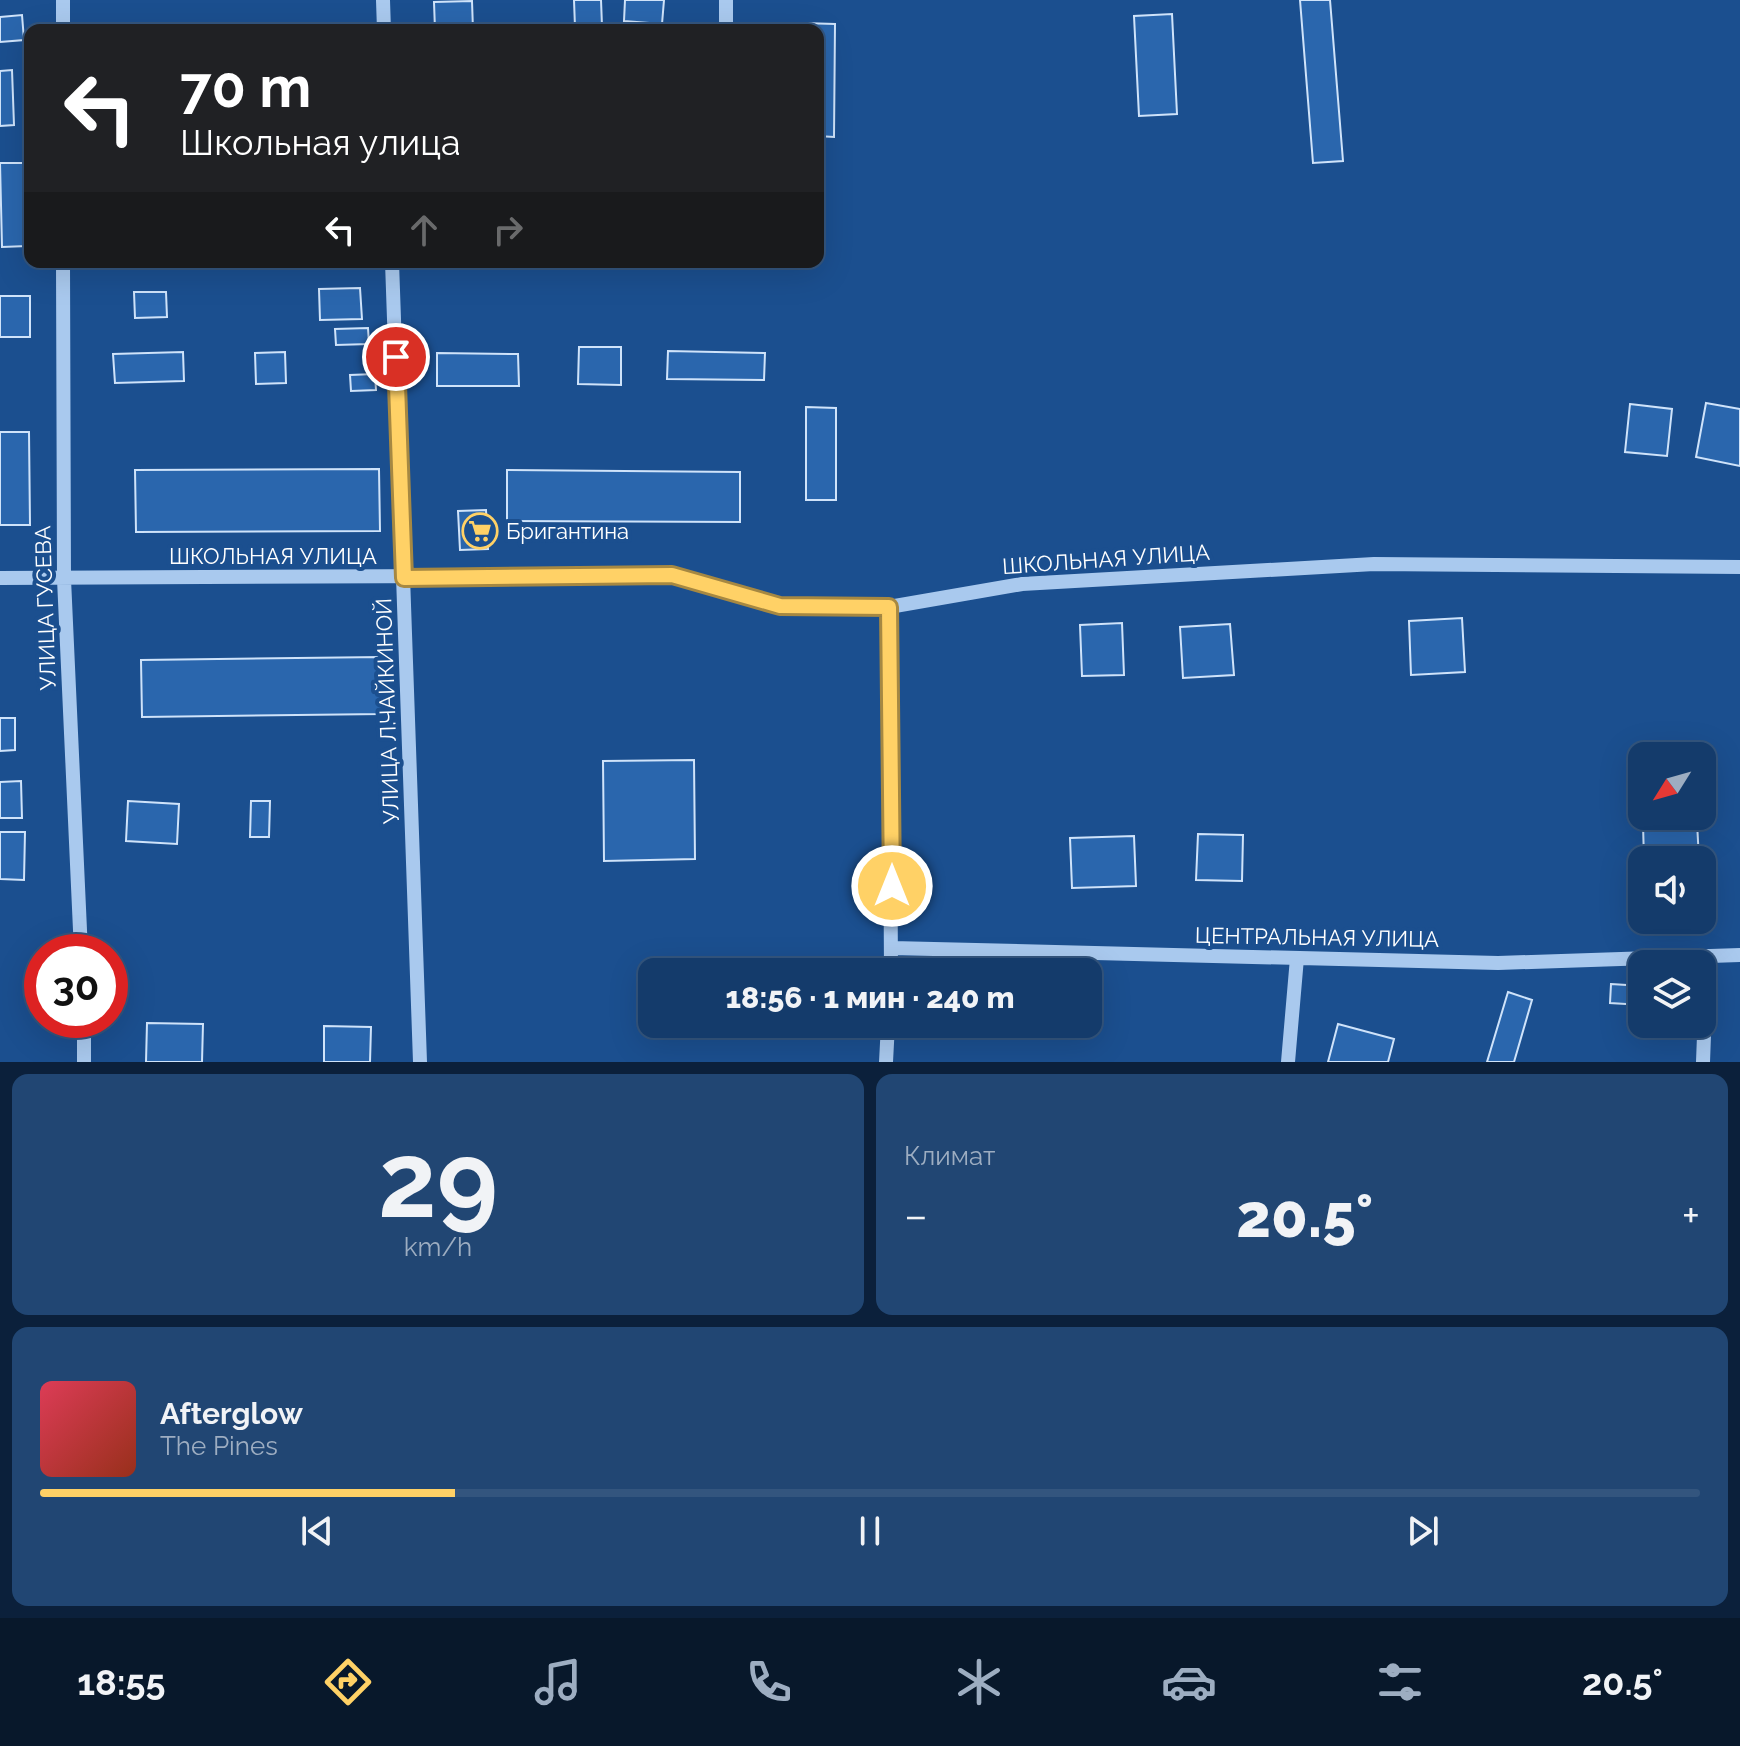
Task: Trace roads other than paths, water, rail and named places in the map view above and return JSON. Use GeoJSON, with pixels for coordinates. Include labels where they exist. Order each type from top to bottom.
{"type":"FeatureCollection","features":[{"type":"Feature","properties":{"kind":"street"},"geometry":{"type":"LineString","coordinates":[[63,0],[63,24]]}},
{"type":"Feature","properties":{"kind":"street"},"geometry":{"type":"LineString","coordinates":[[383,0],[384,24]]}},
{"type":"Feature","properties":{"kind":"street"},"geometry":{"type":"LineString","coordinates":[[726,0],[726,24]]}},
{"type":"Feature","properties":{"kind":"street","name":"УЛИЦА ГУСЕВА"},"geometry":{"type":"LineString","coordinates":[[63,268],[64,579],[80,934]]}},
{"type":"Feature","properties":{"kind":"street","name":"УЛИЦА Л.ЧАЙКИНОЙ"},"geometry":{"type":"LineString","coordinates":[[392,268],[420,1062]]}},
{"type":"Feature","properties":{"kind":"street","name":"ШКОЛЬНАЯ УЛИЦА"},"geometry":{"type":"LineString","coordinates":[[0,578],[672,575],[780,606],[889,607],[1022,584],[1374,564],[1740,567]]}},
{"type":"Feature","properties":{"kind":"street"},"geometry":{"type":"LineString","coordinates":[[889,607],[892,958]]}},
{"type":"Feature","properties":{"kind":"street","name":"ЦЕНТРАЛЬНАЯ УЛИЦА"},"geometry":{"type":"LineString","coordinates":[[892,948],[1498,963],[1628,959]]}},
{"type":"Feature","properties":{"kind":"street","name":"ЦЕНТРАЛЬНАЯ УЛИЦА"},"geometry":{"type":"LineString","coordinates":[[1716,956],[1740,955]]}},
{"type":"Feature","properties":{"kind":"street"},"geometry":{"type":"LineString","coordinates":[[1288,1062],[1297,958]]}},
{"type":"Feature","properties":{"kind":"street"},"geometry":{"type":"LineString","coordinates":[[84,1038],[84,1062]]}},
{"type":"Feature","properties":{"kind":"street"},"geometry":{"type":"LineString","coordinates":[[886,1062],[887,1038]]}},
{"type":"Feature","properties":{"kind":"street"},"geometry":{"type":"LineString","coordinates":[[1703,1062],[1704,1038]]}},
{"type":"Feature","properties":{"kind":"place","name":"Бригантина"},"geometry":{"type":"Point","coordinates":[480,531]}}]}
